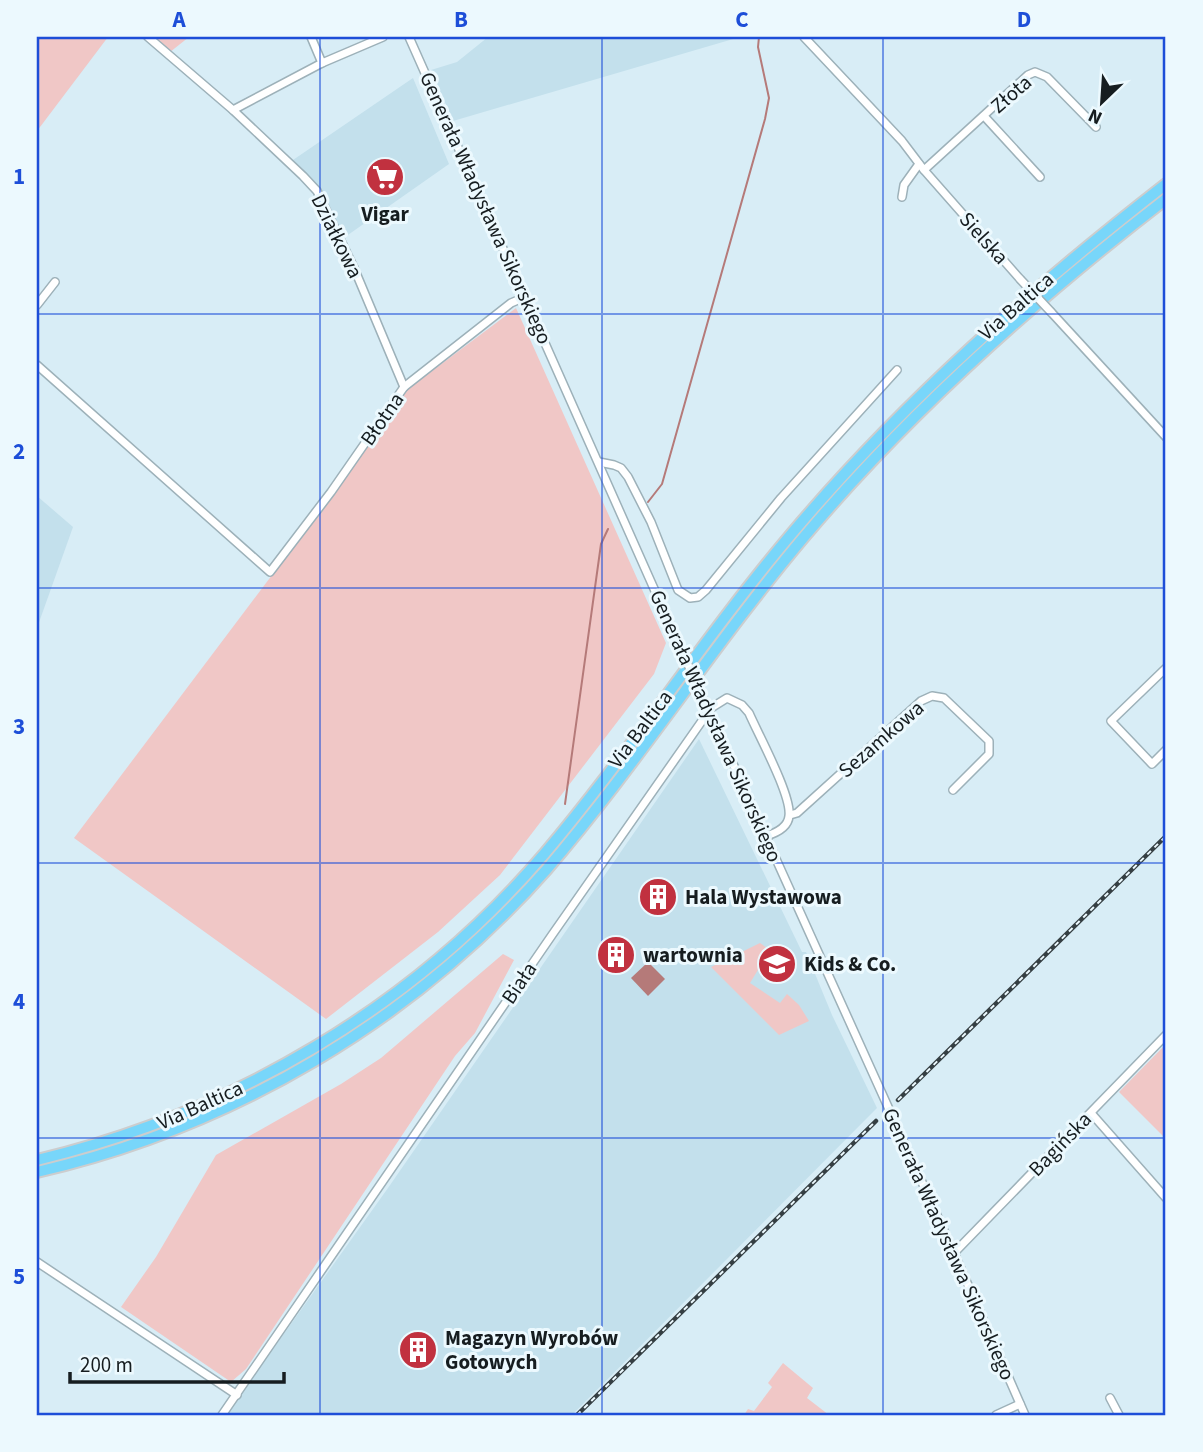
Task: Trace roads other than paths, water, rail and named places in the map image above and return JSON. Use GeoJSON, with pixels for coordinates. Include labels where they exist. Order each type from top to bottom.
{"type":"FeatureCollection","features":[{"type":"Feature","properties":{"kind":"highway","name":"Via Baltica"},"geometry":{"type":"LineString","coordinates":[[37,1160],[154,1125],[253,1081],[340,1032],[444,954],[486,916],[546,851],[735,604],[861,455],[932,383],[1005,315],[1166,184]]}},
{"type":"Feature","properties":{"kind":"highway","name":"Via Baltica"},"geometry":{"type":"LineString","coordinates":[[37,1172],[98,1157],[152,1139],[256,1093],[302,1069],[360,1032],[448,965],[511,907],[561,851],[762,588],[870,463],[924,407],[1011,326],[1094,255],[1166,199]]}},
{"type":"Feature","properties":{"kind":"street","name":"Działkowa"},"geometry":{"type":"LineString","coordinates":[[148,37],[233,110],[317,191],[354,268],[404,387]]}},
{"type":"Feature","properties":{"kind":"street"},"geometry":{"type":"LineString","coordinates":[[311,37],[322,63]]}},
{"type":"Feature","properties":{"kind":"street"},"geometry":{"type":"LineString","coordinates":[[233,110],[322,63],[383,37]]}},
{"type":"Feature","properties":{"kind":"street","name":"Generała Władysława Sikorskiego"},"geometry":{"type":"LineString","coordinates":[[409,37],[1025,1415]]}},
{"type":"Feature","properties":{"kind":"street","name":"Sielska"},"geometry":{"type":"LineString","coordinates":[[804,37],[902,141],[921,167],[1020,279],[1166,437]]}},
{"type":"Feature","properties":{"kind":"street","name":"Złota"},"geometry":{"type":"LineString","coordinates":[[902,197],[904,185],[921,167],[984,116],[1028,75],[1035,72],[1044,74],[1096,127]]}},
{"type":"Feature","properties":{"kind":"street"},"geometry":{"type":"LineString","coordinates":[[984,116],[1040,177]]}},
{"type":"Feature","properties":{"kind":"street"},"geometry":{"type":"LineString","coordinates":[[37,305],[55,282]]}},
{"type":"Feature","properties":{"kind":"street","name":"Błotna"},"geometry":{"type":"LineString","coordinates":[[37,365],[270,572],[331,492],[404,387],[511,303],[525,297]]}},
{"type":"Feature","properties":{"kind":"street"},"geometry":{"type":"LineString","coordinates":[[599,462],[621,468],[628,477],[651,522],[678,590],[690,598],[698,597],[780,498],[897,370]]}},
{"type":"Feature","properties":{"kind":"street"},"geometry":{"type":"LineString","coordinates":[[1166,668],[1111,721],[1152,764],[1166,750]]}},
{"type":"Feature","properties":{"kind":"street","name":"Sezamkowa"},"geometry":{"type":"LineString","coordinates":[[790,815],[797,813],[921,701],[932,696],[944,698],[989,741],[989,754],[953,790]]}},
{"type":"Feature","properties":{"kind":"street","name":"Biała"},"geometry":{"type":"LineString","coordinates":[[222,1415],[552,935],[711,708],[719,701],[727,698],[749,713],[780,781],[790,815]]}},
{"type":"Feature","properties":{"kind":"street"},"geometry":{"type":"LineString","coordinates":[[765,836],[780,830],[790,815]]}},
{"type":"Feature","properties":{"kind":"street","name":"Bagińska"},"geometry":{"type":"LineString","coordinates":[[954,1253],[1166,1035]]}},
{"type":"Feature","properties":{"kind":"street"},"geometry":{"type":"LineString","coordinates":[[1091,1112],[1166,1198]]}},
{"type":"Feature","properties":{"kind":"street"},"geometry":{"type":"LineString","coordinates":[[37,1262],[237,1395]]}},
{"type":"Feature","properties":{"kind":"street"},"geometry":{"type":"LineString","coordinates":[[1110,1398],[1119,1415]]}},
{"type":"Feature","properties":{"kind":"street"},"geometry":{"type":"LineString","coordinates":[[996,1415],[1020,1404]]}},
{"type":"Feature","properties":{"kind":"waterway"},"geometry":{"type":"LineString","coordinates":[[648,502],[662,484],[765,119],[769,98],[758,47],[759,37]]}},
{"type":"Feature","properties":{"kind":"waterway"},"geometry":{"type":"LineString","coordinates":[[565,804],[601,544],[608,529]]}},
{"type":"Feature","properties":{"kind":"railway"},"geometry":{"type":"LineString","coordinates":[[898,1100],[1166,836]]}},
{"type":"Feature","properties":{"kind":"railway"},"geometry":{"type":"LineString","coordinates":[[577,1415],[876,1121]]}},
{"type":"Feature","properties":{"kind":"place","name":"Vigar"},"geometry":{"type":"Point","coordinates":[385,177]}},
{"type":"Feature","properties":{"kind":"place","name":"Hala Wystawowa"},"geometry":{"type":"Point","coordinates":[658,897]}},
{"type":"Feature","properties":{"kind":"place","name":"wartownia"},"geometry":{"type":"Point","coordinates":[616,955]}},
{"type":"Feature","properties":{"kind":"place","name":"Kids & Co."},"geometry":{"type":"Point","coordinates":[777,964]}},
{"type":"Feature","properties":{"kind":"place","name":"Magazyn Wyrobów Gotowych"},"geometry":{"type":"Point","coordinates":[418,1350]}}]}
